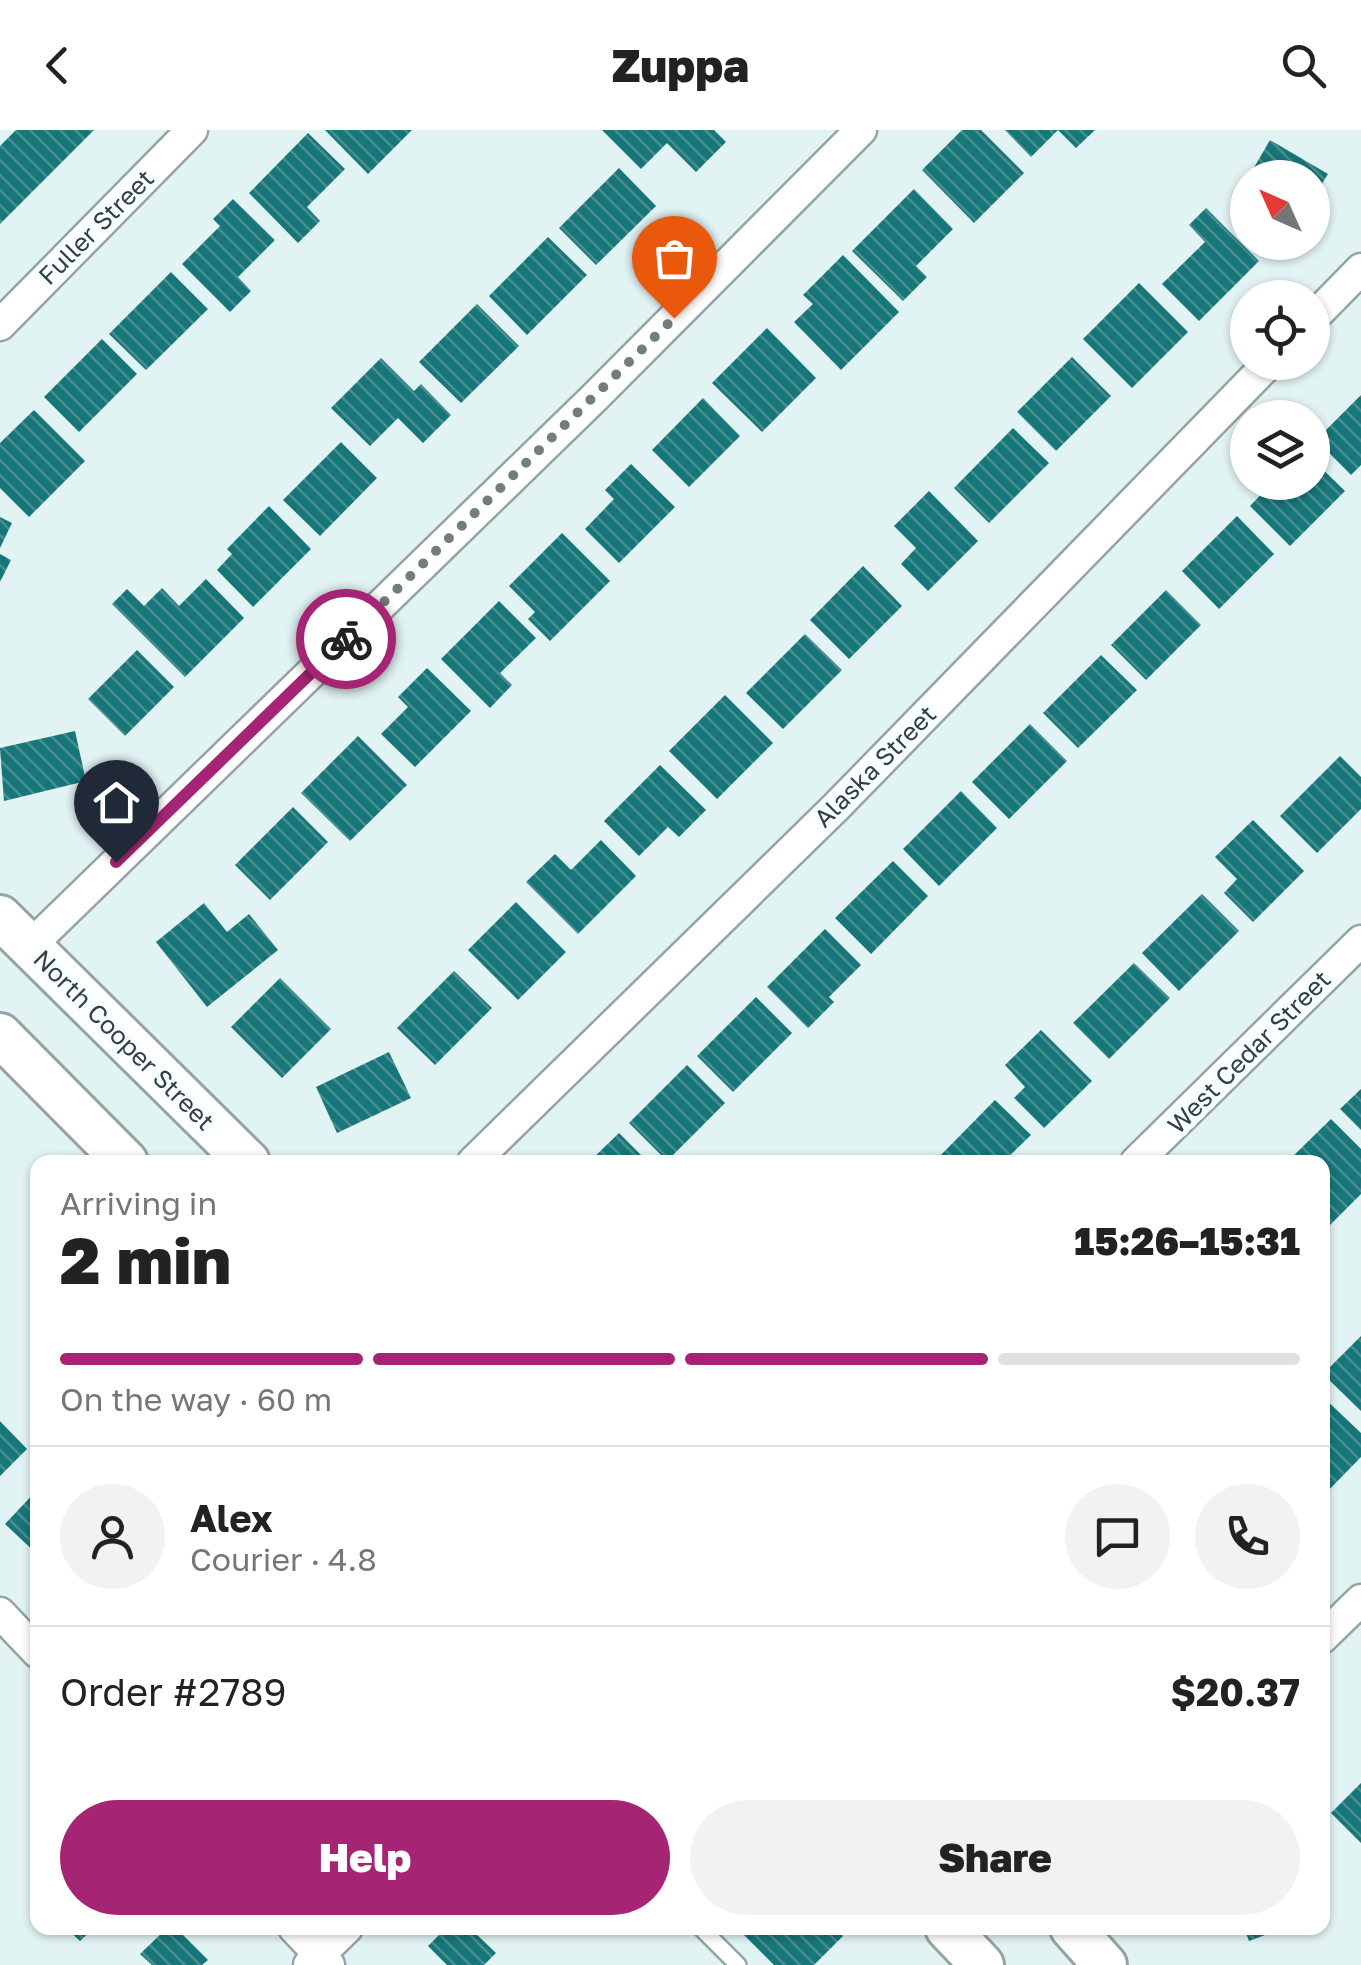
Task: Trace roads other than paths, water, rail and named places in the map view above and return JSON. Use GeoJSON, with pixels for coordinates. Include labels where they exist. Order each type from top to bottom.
{"type":"FeatureCollection","features":[{"type":"Feature","properties":{"kind":"main road","name":"North Cooper Street"},"geometry":{"type":"LineString","coordinates":[[15,932],[241,1155]]}},
{"type":"Feature","properties":{"kind":"main road"},"geometry":{"type":"LineString","coordinates":[[0,1035],[119,1155]]}},
{"type":"Feature","properties":{"kind":"main road"},"geometry":{"type":"LineString","coordinates":[[954,1935],[982,1965]]}},
{"type":"Feature","properties":{"kind":"main road"},"geometry":{"type":"LineString","coordinates":[[1078,1935],[1106,1965]]}},
{"type":"Feature","properties":{"kind":"street","name":"Fuller Street"},"geometry":{"type":"LineString","coordinates":[[0,325],[192,130]]}},
{"type":"Feature","properties":{"kind":"street"},"geometry":{"type":"LineString","coordinates":[[15,932],[594,398],[861,130]]}},
{"type":"Feature","properties":{"kind":"street"},"geometry":{"type":"LineString","coordinates":[[1330,301],[1361,270]]}},
{"type":"Feature","properties":{"kind":"street","name":"Alaska Street"},"geometry":{"type":"LineString","coordinates":[[481,1155],[836,807],[1252,380]]}},
{"type":"Feature","properties":{"kind":"street","name":"West Cedar Street"},"geometry":{"type":"LineString","coordinates":[[1143,1155],[1361,941]]}},
{"type":"Feature","properties":{"kind":"street"},"geometry":{"type":"LineString","coordinates":[[1330,1630],[1361,1600]]}},
{"type":"Feature","properties":{"kind":"street"},"geometry":{"type":"LineString","coordinates":[[0,1613],[30,1645]]}},
{"type":"Feature","properties":{"kind":"street"},"geometry":{"type":"LineString","coordinates":[[299,1935],[319,1962],[341,1935]]}},
{"type":"Feature","properties":{"kind":"lane"},"geometry":{"type":"LineString","coordinates":[[707,1935],[738,1965]]}}]}
